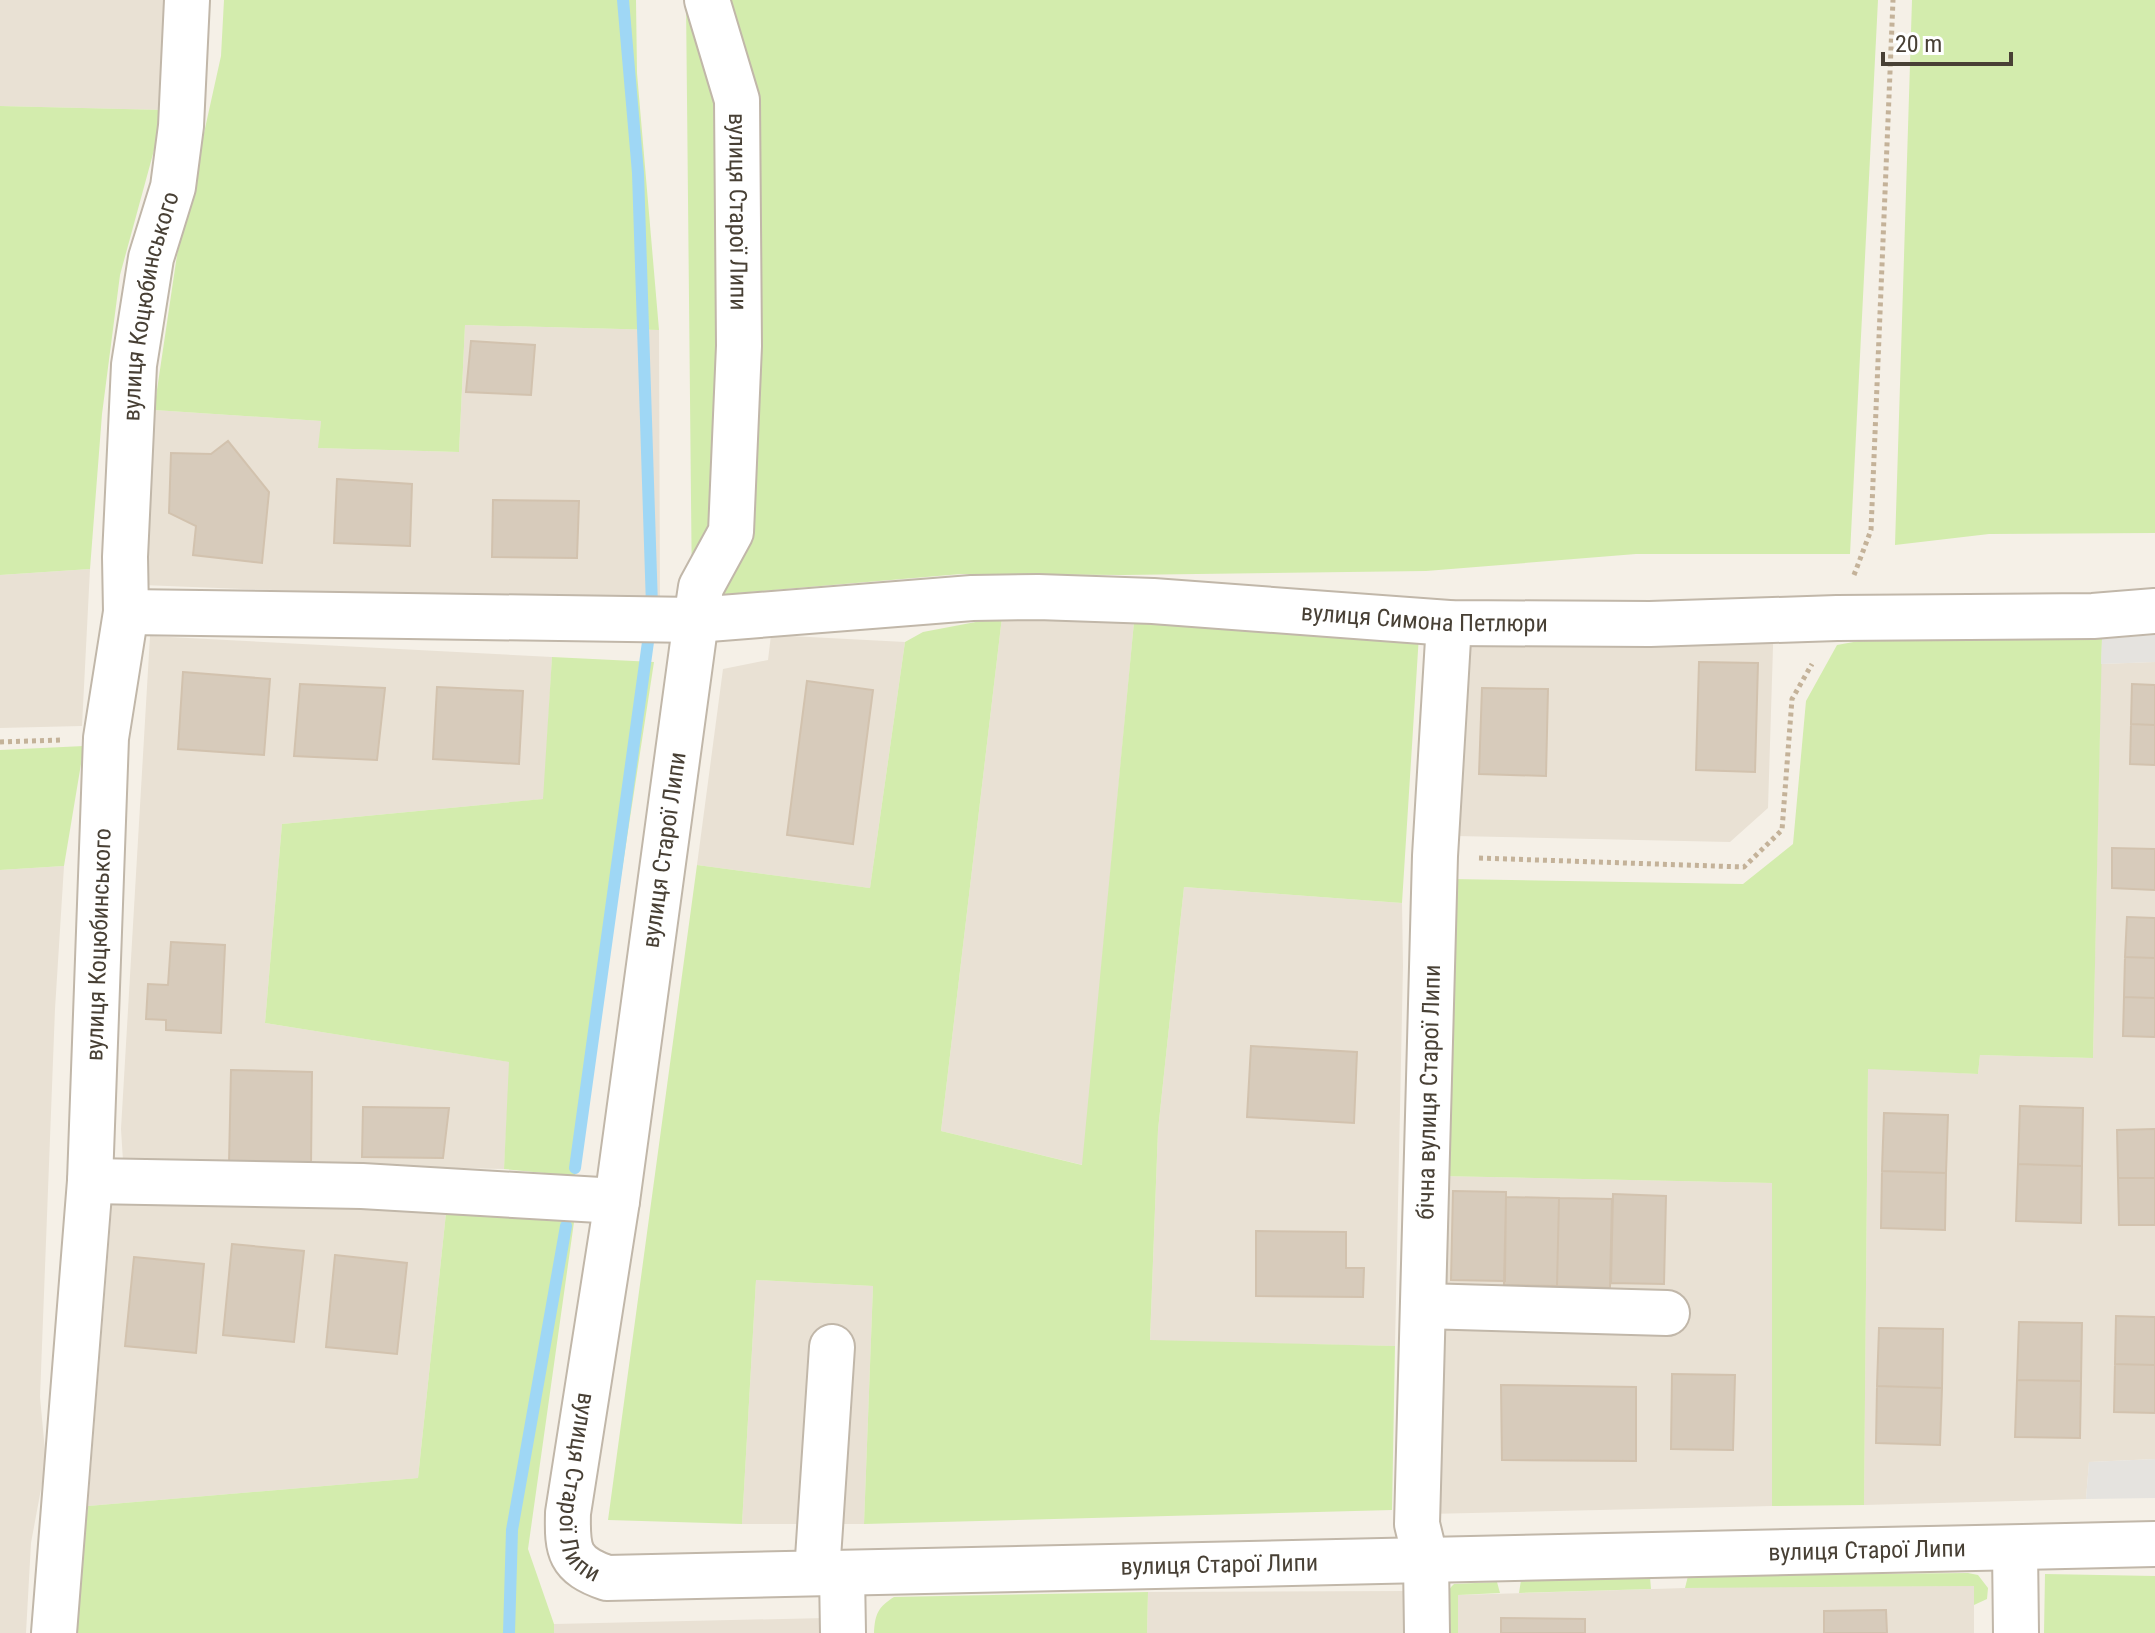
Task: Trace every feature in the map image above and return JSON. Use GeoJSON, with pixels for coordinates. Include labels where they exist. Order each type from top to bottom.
{"type":"FeatureCollection","features":[{"type":"Feature","properties":{"kind":"street","name":"вулиця Коцюбинського"},"geometry":{"type":"LineString","coordinates":[[54,1633],[90,1181],[106,738],[126,612],[125,557],[134,365],[151,258],[173,187],[181,126],[187,0]]}},
{"type":"Feature","properties":{"kind":"street","name":"вулиця Старої Липи"},"geometry":{"type":"LineString","coordinates":[[707,0],[737,100],[739,346],[731,532],[701,587],[617,1201],[568,1513],[567,1541],[571,1554],[588,1572],[607,1578],[2155,1544]]}},
{"type":"Feature","properties":{"kind":"street","name":"вулиця Симона Петлюри"},"geometry":{"type":"LineString","coordinates":[[696,620],[972,598],[1038,597],[1153,601],[1449,623],[1650,624],[1837,618],[2093,616],[2155,611]]}},
{"type":"Feature","properties":{"kind":"street"},"geometry":{"type":"LineString","coordinates":[[126,612],[696,620]]}},
{"type":"Feature","properties":{"kind":"street","name":"бічна вулиця Старої Липи"},"geometry":{"type":"LineString","coordinates":[[1427,1633],[1426,1561],[1417,1524],[1435,856],[1449,623]]}},
{"type":"Feature","properties":{"kind":"street"},"geometry":{"type":"LineString","coordinates":[[90,1181],[362,1186],[617,1201]]}},
{"type":"Feature","properties":{"kind":"street"},"geometry":{"type":"LineString","coordinates":[[1423,1306],[1667,1313]]}},
{"type":"Feature","properties":{"kind":"street"},"geometry":{"type":"LineString","coordinates":[[832,1347],[829,1573],[843,1633]]}},
{"type":"Feature","properties":{"kind":"street"},"geometry":{"type":"LineString","coordinates":[[2015,1549],[2016,1633]]}},
{"type":"Feature","properties":{"kind":"path"},"geometry":{"type":"LineString","coordinates":[[1435,856],[1744,867],[1782,830],[1792,699],[1837,618],[1871,530],[1893,0]]}},
{"type":"Feature","properties":{"kind":"path"},"geometry":{"type":"LineString","coordinates":[[0,742],[106,738]]}},
{"type":"Feature","properties":{"kind":"shaded area"},"geometry":{"type":"Polygon","coordinates":[[[0,0],[168,0],[165,110],[0,106],[0,0]]]}},
{"type":"Feature","properties":{"kind":"shaded area"},"geometry":{"type":"Polygon","coordinates":[[[465,325],[659,330],[660,605],[142,585],[154,410],[321,421],[319,448],[459,452],[465,325]]]}},
{"type":"Feature","properties":{"kind":"shaded area"},"geometry":{"type":"Polygon","coordinates":[[[90,569],[82,726],[0,728],[0,575],[90,569]]]}},
{"type":"Feature","properties":{"kind":"shaded area"},"geometry":{"type":"Polygon","coordinates":[[[1774,615],[1768,808],[1730,842],[1456,836],[1463,625],[1774,615]]]}},
{"type":"Feature","properties":{"kind":"shaded area"},"geometry":{"type":"Polygon","coordinates":[[[1002,617],[1134,622],[1083,1165],[941,1131],[1002,617]]]}},
{"type":"Feature","properties":{"kind":"shaded area"},"geometry":{"type":"Polygon","coordinates":[[[771,635],[905,642],[870,888],[697,865],[723,669],[768,660],[771,635]]]}},
{"type":"Feature","properties":{"kind":"shaded area"},"geometry":{"type":"Polygon","coordinates":[[[2155,635],[2155,662],[2101,664],[2102,639],[2155,635]]]}},
{"type":"Feature","properties":{"kind":"shaded area"},"geometry":{"type":"Polygon","coordinates":[[[150,636],[552,657],[544,799],[282,824],[265,1023],[510,1062],[504,1169],[123,1161],[121,1129],[150,636]]]}},
{"type":"Feature","properties":{"kind":"shaded area"},"geometry":{"type":"Polygon","coordinates":[[[2155,662],[2155,1459],[2089,1462],[2086,1499],[1864,1505],[1868,1068],[1978,1074],[1980,1055],[2093,1058],[2101,664],[2155,662]]]}},
{"type":"Feature","properties":{"kind":"shaded area"},"geometry":{"type":"Polygon","coordinates":[[[64,866],[55,1009],[40,1397],[46,1462],[31,1543],[26,1633],[0,1633],[0,870],[64,866]]]}},
{"type":"Feature","properties":{"kind":"shaded area"},"geometry":{"type":"Polygon","coordinates":[[[1184,887],[1402,903],[1395,1346],[1150,1341],[1158,1130],[1184,887]]]}},
{"type":"Feature","properties":{"kind":"shaded area"},"geometry":{"type":"Polygon","coordinates":[[[1437,1176],[1772,1183],[1772,1506],[1428,1514],[1437,1176]]]}},
{"type":"Feature","properties":{"kind":"shaded area"},"geometry":{"type":"Polygon","coordinates":[[[113,1194],[446,1213],[418,1478],[88,1506],[113,1194]]]}},
{"type":"Feature","properties":{"kind":"shaded area"},"geometry":{"type":"Polygon","coordinates":[[[756,1280],[873,1286],[864,1524],[742,1524],[756,1280]]]}},
{"type":"Feature","properties":{"kind":"shaded area"},"geometry":{"type":"Polygon","coordinates":[[[2155,1459],[2155,1498],[2086,1499],[2089,1462],[2155,1459]]]}},
{"type":"Feature","properties":{"kind":"shaded area"},"geometry":{"type":"Polygon","coordinates":[[[1974,1586],[1974,1633],[1458,1633],[1458,1595],[1718,1587],[1974,1586]]]}},
{"type":"Feature","properties":{"kind":"shaded area"},"geometry":{"type":"Polygon","coordinates":[[[1408,1591],[1408,1633],[1147,1633],[1148,1592],[1408,1591]]]}},
{"type":"Feature","properties":{"kind":"shaded area"},"geometry":{"type":"Polygon","coordinates":[[[825,1618],[825,1633],[554,1633],[554,1624],[825,1618]]]}},
{"type":"Feature","properties":{"kind":"green space"},"geometry":{"type":"Polygon","coordinates":[[[224,0],[636,0],[637,73],[659,330],[465,325],[459,452],[318,448],[321,421],[154,410],[177,255],[221,56],[224,0]]]}},
{"type":"Feature","properties":{"kind":"green space"},"geometry":{"type":"Polygon","coordinates":[[[686,0],[1878,0],[1850,554],[1636,554],[1426,571],[961,574],[692,597],[686,0]]]}},
{"type":"Feature","properties":{"kind":"green space"},"geometry":{"type":"Polygon","coordinates":[[[1912,0],[2155,0],[2155,533],[1989,534],[1895,545],[1912,0]]]}},
{"type":"Feature","properties":{"kind":"green space"},"geometry":{"type":"Polygon","coordinates":[[[0,106],[165,110],[120,275],[102,414],[90,569],[0,575],[0,106]]]}},
{"type":"Feature","properties":{"kind":"green space"},"geometry":{"type":"Polygon","coordinates":[[[1002,617],[941,1131],[1082,1165],[1134,622],[1419,635],[1402,903],[1184,887],[1158,1130],[1150,1340],[1395,1346],[1392,1510],[864,1524],[873,1286],[756,1280],[742,1524],[608,1520],[697,865],[870,888],[905,642],[923,632],[1002,617]]]}},
{"type":"Feature","properties":{"kind":"green space"},"geometry":{"type":"Polygon","coordinates":[[[1870,639],[2102,639],[2093,1058],[1980,1055],[1978,1074],[1868,1069],[1864,1505],[1772,1506],[1772,1183],[1437,1176],[1451,879],[1743,884],[1793,844],[1806,701],[1837,645],[1870,639]]]}},
{"type":"Feature","properties":{"kind":"green space"},"geometry":{"type":"Polygon","coordinates":[[[552,657],[654,662],[575,1176],[504,1169],[509,1062],[265,1023],[282,824],[543,799],[552,657]]]}},
{"type":"Feature","properties":{"kind":"green space"},"geometry":{"type":"Polygon","coordinates":[[[84,746],[64,866],[0,870],[0,750],[84,746]]]}},
{"type":"Feature","properties":{"kind":"green space"},"geometry":{"type":"Polygon","coordinates":[[[446,1213],[575,1215],[528,1549],[554,1624],[554,1633],[73,1633],[88,1506],[418,1478],[446,1213]]]}},
{"type":"Feature","properties":{"kind":"green space"},"geometry":{"type":"Polygon","coordinates":[[[2045,1574],[2155,1576],[2155,1633],[2044,1633],[2045,1574]]]}},
{"type":"Feature","properties":{"kind":"green space"},"geometry":{"type":"Polygon","coordinates":[[[1978,1575],[1988,1588],[1987,1599],[1974,1605],[1974,1586],[1685,1588],[1688,1576],[1978,1575]]]}},
{"type":"Feature","properties":{"kind":"green space"},"geometry":{"type":"Polygon","coordinates":[[[1650,1577],[1651,1589],[1519,1593],[1521,1580],[1650,1577]]]}},
{"type":"Feature","properties":{"kind":"green space"},"geometry":{"type":"Polygon","coordinates":[[[1497,1582],[1500,1593],[1458,1595],[1458,1633],[1446,1633],[1446,1600],[1454,1584],[1497,1582]]]}},
{"type":"Feature","properties":{"kind":"green space"},"geometry":{"type":"Polygon","coordinates":[[[1148,1592],[1147,1633],[874,1633],[878,1612],[894,1597],[1148,1592]]]}},
{"type":"Feature","properties":{"kind":"building"},"geometry":{"type":"Polygon","coordinates":[[[471,341],[535,345],[531,395],[466,392],[471,341]]]}},
{"type":"Feature","properties":{"kind":"building"},"geometry":{"type":"Polygon","coordinates":[[[228,441],[269,492],[262,563],[193,555],[196,526],[169,513],[171,453],[211,454],[228,441]]]}},
{"type":"Feature","properties":{"kind":"building"},"geometry":{"type":"Polygon","coordinates":[[[337,479],[412,484],[410,546],[334,543],[337,479]]]}},
{"type":"Feature","properties":{"kind":"building"},"geometry":{"type":"Polygon","coordinates":[[[493,500],[579,501],[577,558],[492,557],[493,500]]]}},
{"type":"Feature","properties":{"kind":"building"},"geometry":{"type":"Polygon","coordinates":[[[1699,662],[1758,663],[1755,772],[1696,770],[1699,662]]]}},
{"type":"Feature","properties":{"kind":"building"},"geometry":{"type":"Polygon","coordinates":[[[183,672],[270,679],[264,755],[178,749],[183,672]]]}},
{"type":"Feature","properties":{"kind":"building"},"geometry":{"type":"Polygon","coordinates":[[[807,681],[873,690],[853,844],[787,835],[807,681]]]}},
{"type":"Feature","properties":{"kind":"building"},"geometry":{"type":"Polygon","coordinates":[[[300,684],[385,688],[377,760],[294,756],[300,684]]]}},
{"type":"Feature","properties":{"kind":"building"},"geometry":{"type":"Polygon","coordinates":[[[2132,684],[2155,685],[2155,725],[2131,724],[2132,684]]]}},
{"type":"Feature","properties":{"kind":"building"},"geometry":{"type":"Polygon","coordinates":[[[437,687],[523,691],[519,764],[433,759],[437,687]]]}},
{"type":"Feature","properties":{"kind":"building"},"geometry":{"type":"Polygon","coordinates":[[[1482,688],[1548,689],[1546,776],[1479,774],[1482,688]]]}},
{"type":"Feature","properties":{"kind":"building"},"geometry":{"type":"Polygon","coordinates":[[[2131,724],[2155,725],[2155,765],[2130,764],[2131,724]]]}},
{"type":"Feature","properties":{"kind":"building"},"geometry":{"type":"Polygon","coordinates":[[[2112,848],[2155,849],[2155,890],[2112,888],[2112,848]]]}},
{"type":"Feature","properties":{"kind":"building"},"geometry":{"type":"Polygon","coordinates":[[[2127,917],[2155,918],[2155,958],[2125,957],[2127,917]]]}},
{"type":"Feature","properties":{"kind":"building"},"geometry":{"type":"Polygon","coordinates":[[[171,942],[225,945],[221,1033],[166,1030],[166,1020],[146,1019],[148,984],[168,985],[171,942]]]}},
{"type":"Feature","properties":{"kind":"building"},"geometry":{"type":"Polygon","coordinates":[[[2125,957],[2155,958],[2155,998],[2124,997],[2125,957]]]}},
{"type":"Feature","properties":{"kind":"building"},"geometry":{"type":"Polygon","coordinates":[[[2124,997],[2155,998],[2155,1037],[2123,1036],[2124,997]]]}},
{"type":"Feature","properties":{"kind":"building"},"geometry":{"type":"Polygon","coordinates":[[[1251,1046],[1357,1052],[1354,1123],[1247,1117],[1251,1046]]]}},
{"type":"Feature","properties":{"kind":"building"},"geometry":{"type":"Polygon","coordinates":[[[231,1070],[312,1072],[311,1166],[229,1164],[231,1070]]]}},
{"type":"Feature","properties":{"kind":"building"},"geometry":{"type":"Polygon","coordinates":[[[2020,1106],[2083,1108],[2082,1166],[2018,1164],[2020,1106]]]}},
{"type":"Feature","properties":{"kind":"building"},"geometry":{"type":"Polygon","coordinates":[[[363,1107],[449,1108],[443,1158],[362,1157],[363,1107]]]}},
{"type":"Feature","properties":{"kind":"building"},"geometry":{"type":"Polygon","coordinates":[[[1884,1113],[1948,1115],[1946,1173],[1882,1171],[1884,1113]]]}},
{"type":"Feature","properties":{"kind":"building"},"geometry":{"type":"Polygon","coordinates":[[[2155,1129],[2155,1178],[2118,1178],[2117,1130],[2155,1129]]]}},
{"type":"Feature","properties":{"kind":"building"},"geometry":{"type":"Polygon","coordinates":[[[2018,1164],[2082,1166],[2081,1223],[2016,1221],[2018,1164]]]}},
{"type":"Feature","properties":{"kind":"building"},"geometry":{"type":"Polygon","coordinates":[[[1882,1171],[1946,1173],[1945,1230],[1881,1228],[1882,1171]]]}},
{"type":"Feature","properties":{"kind":"building"},"geometry":{"type":"Polygon","coordinates":[[[2118,1178],[2155,1178],[2155,1225],[2119,1225],[2118,1178]]]}},
{"type":"Feature","properties":{"kind":"building"},"geometry":{"type":"Polygon","coordinates":[[[1453,1191],[1506,1192],[1505,1281],[1451,1280],[1453,1191]]]}},
{"type":"Feature","properties":{"kind":"building"},"geometry":{"type":"Polygon","coordinates":[[[1613,1194],[1666,1196],[1664,1284],[1611,1283],[1613,1194]]]}},
{"type":"Feature","properties":{"kind":"building"},"geometry":{"type":"Polygon","coordinates":[[[1506,1197],[1559,1198],[1557,1286],[1504,1285],[1506,1197]]]}},
{"type":"Feature","properties":{"kind":"building"},"geometry":{"type":"Polygon","coordinates":[[[1559,1198],[1612,1199],[1610,1288],[1557,1286],[1559,1198]]]}},
{"type":"Feature","properties":{"kind":"building"},"geometry":{"type":"Polygon","coordinates":[[[1256,1231],[1346,1232],[1346,1268],[1364,1268],[1363,1297],[1256,1296],[1256,1231]]]}},
{"type":"Feature","properties":{"kind":"building"},"geometry":{"type":"Polygon","coordinates":[[[232,1244],[304,1251],[294,1342],[223,1335],[232,1244]]]}},
{"type":"Feature","properties":{"kind":"building"},"geometry":{"type":"Polygon","coordinates":[[[335,1255],[407,1263],[397,1354],[326,1347],[335,1255]]]}},
{"type":"Feature","properties":{"kind":"building"},"geometry":{"type":"Polygon","coordinates":[[[134,1257],[204,1264],[196,1353],[125,1346],[134,1257]]]}},
{"type":"Feature","properties":{"kind":"building"},"geometry":{"type":"Polygon","coordinates":[[[2116,1316],[2155,1317],[2155,1365],[2115,1364],[2116,1316]]]}},
{"type":"Feature","properties":{"kind":"building"},"geometry":{"type":"Polygon","coordinates":[[[2019,1322],[2082,1323],[2081,1381],[2017,1380],[2019,1322]]]}},
{"type":"Feature","properties":{"kind":"building"},"geometry":{"type":"Polygon","coordinates":[[[1879,1328],[1943,1329],[1942,1388],[1877,1386],[1879,1328]]]}},
{"type":"Feature","properties":{"kind":"building"},"geometry":{"type":"Polygon","coordinates":[[[2115,1364],[2155,1365],[2155,1413],[2114,1412],[2115,1364]]]}},
{"type":"Feature","properties":{"kind":"building"},"geometry":{"type":"Polygon","coordinates":[[[1672,1374],[1735,1375],[1733,1450],[1671,1449],[1672,1374]]]}},
{"type":"Feature","properties":{"kind":"building"},"geometry":{"type":"Polygon","coordinates":[[[2017,1380],[2081,1381],[2080,1438],[2015,1437],[2017,1380]]]}},
{"type":"Feature","properties":{"kind":"building"},"geometry":{"type":"Polygon","coordinates":[[[1501,1385],[1636,1387],[1636,1461],[1502,1460],[1501,1385]]]}},
{"type":"Feature","properties":{"kind":"building"},"geometry":{"type":"Polygon","coordinates":[[[1877,1386],[1942,1388],[1940,1445],[1876,1443],[1877,1386]]]}},
{"type":"Feature","properties":{"kind":"building"},"geometry":{"type":"Polygon","coordinates":[[[1886,1610],[1887,1633],[1824,1633],[1824,1611],[1886,1610]]]}},
{"type":"Feature","properties":{"kind":"building"},"geometry":{"type":"Polygon","coordinates":[[[1501,1618],[1585,1619],[1585,1633],[1501,1633],[1501,1618]]]}},
{"type":"Feature","properties":{"kind":"waterway"},"geometry":{"type":"LineString","coordinates":[[623,0],[638,173],[652,606]]}},
{"type":"Feature","properties":{"kind":"waterway"},"geometry":{"type":"LineString","coordinates":[[575,1168],[648,642]]}},
{"type":"Feature","properties":{"kind":"waterway"},"geometry":{"type":"LineString","coordinates":[[509,1633],[512,1530],[566,1226]]}}]}
